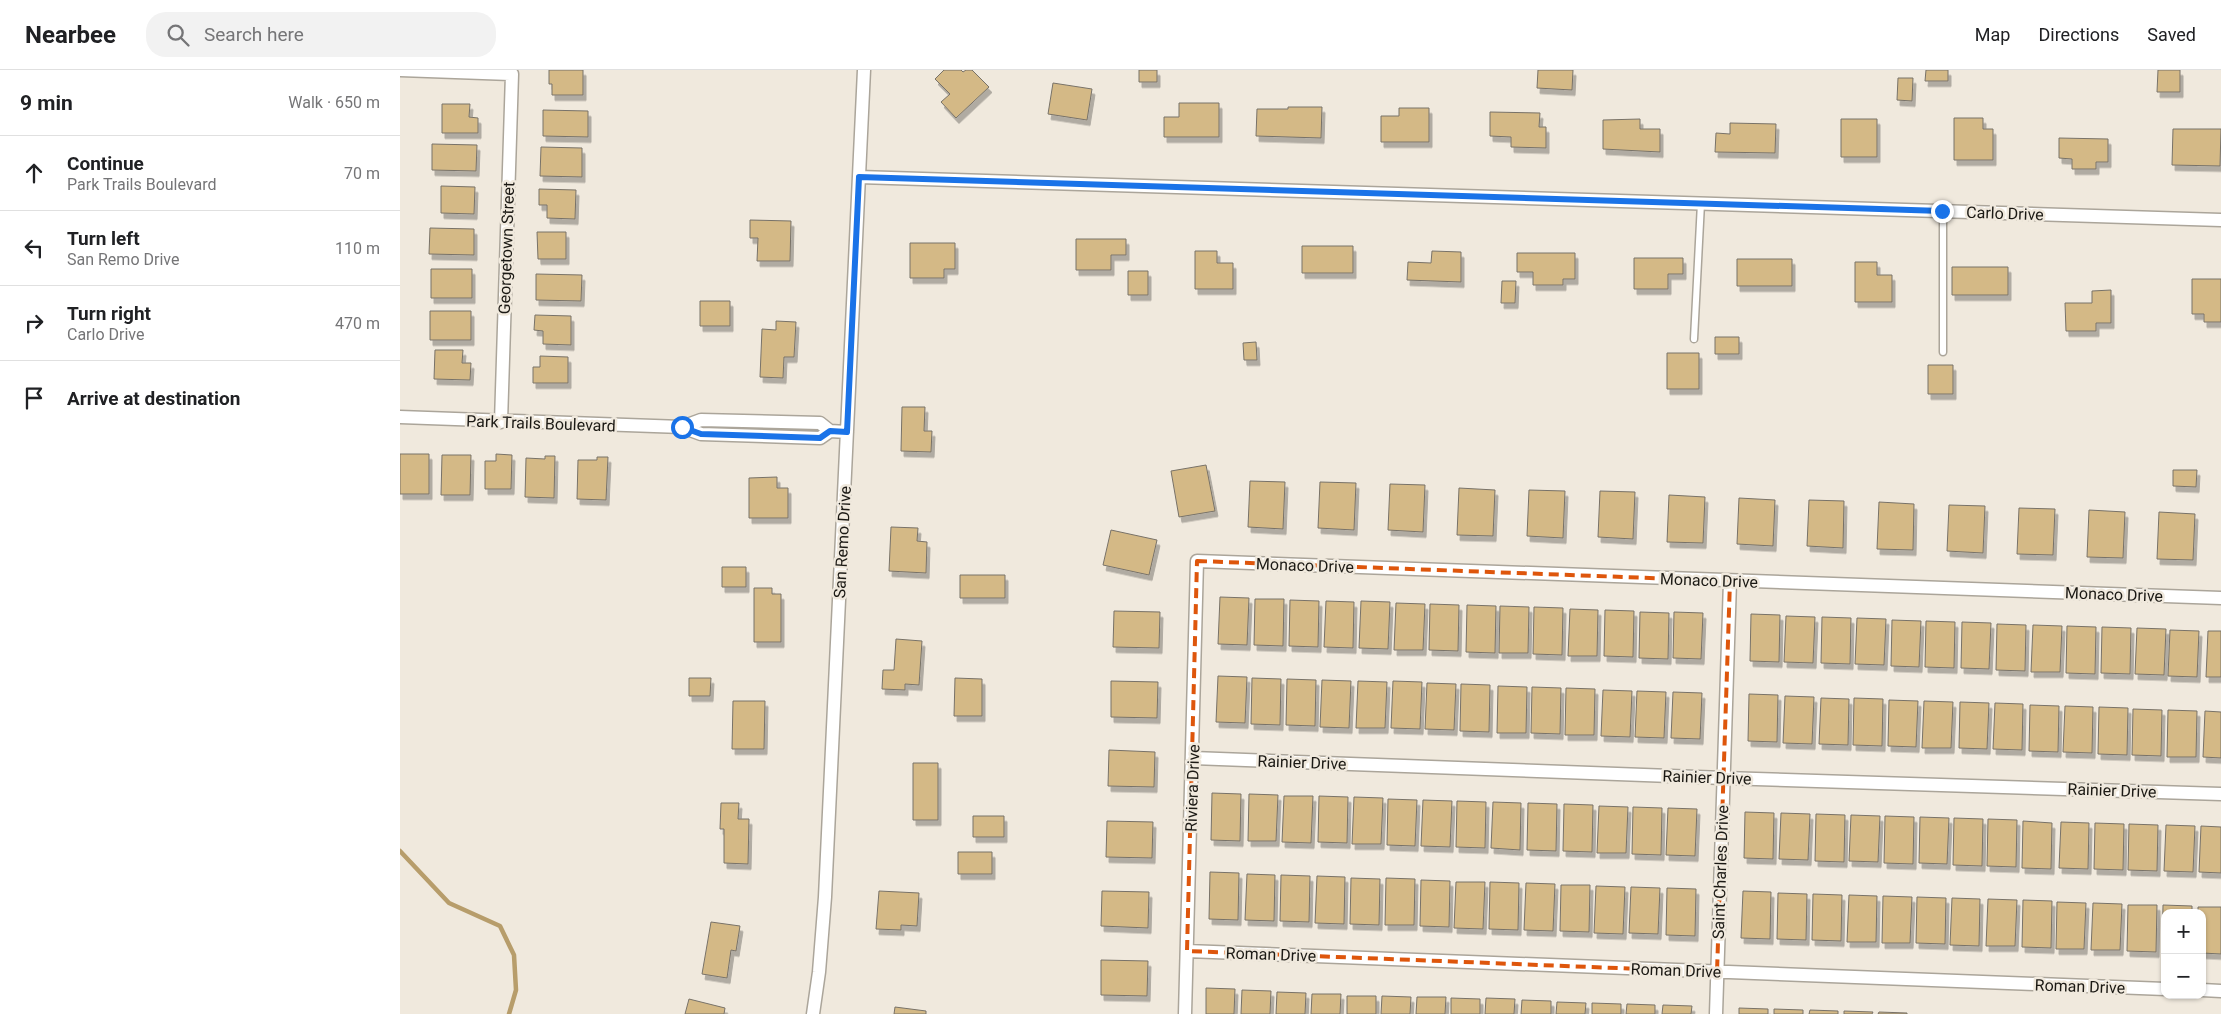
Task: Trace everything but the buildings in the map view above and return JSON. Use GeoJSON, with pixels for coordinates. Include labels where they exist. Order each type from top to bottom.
{"type":"FeatureCollection","features":[{"type":"Feature","properties":{"kind":"street","name":"Georgetown Street"},"geometry":{"type":"LineString","coordinates":[[400,70],[512,74],[501,422]]}},
{"type":"Feature","properties":{"kind":"street","name":"San Remo Drive"},"geometry":{"type":"LineString","coordinates":[[813,1014],[822,943],[864,70]]}},
{"type":"Feature","properties":{"kind":"street","name":"Carlo Drive"},"geometry":{"type":"LineString","coordinates":[[859,177],[2221,220]]}},
{"type":"Feature","properties":{"kind":"street","name":"Park Trails Boulevard"},"geometry":{"type":"LineString","coordinates":[[400,417],[682,427],[701,434],[810,438],[820,438],[830,431],[847,432]]}},
{"type":"Feature","properties":{"kind":"street","name":"Monaco Drive"},"geometry":{"type":"LineString","coordinates":[[1198,561],[2221,598]]}},
{"type":"Feature","properties":{"kind":"street","name":"Riviera Drive"},"geometry":{"type":"LineString","coordinates":[[1185,1014],[1198,561]]}},
{"type":"Feature","properties":{"kind":"street","name":"Saint Charles Drive"},"geometry":{"type":"LineString","coordinates":[[1716,1014],[1730,581]]}},
{"type":"Feature","properties":{"kind":"street","name":"Rainier Drive"},"geometry":{"type":"LineString","coordinates":[[1193,758],[2221,794]]}},
{"type":"Feature","properties":{"kind":"street","name":"Roman Drive"},"geometry":{"type":"LineString","coordinates":[[1187,951],[2161,989]]}},
{"type":"Feature","properties":{"kind":"street"},"geometry":{"type":"LineString","coordinates":[[2206,990],[2221,991]]}},
{"type":"Feature","properties":{"kind":"lane"},"geometry":{"type":"LineString","coordinates":[[1694,339],[1701,204]]}},
{"type":"Feature","properties":{"kind":"lane"},"geometry":{"type":"LineString","coordinates":[[1942,211],[1942,352]]}},
{"type":"Feature","properties":{"kind":"highlighted area"},"geometry":{"type":"Polygon","coordinates":[[[1197,561],[1730,581],[1717,972],[1187,951],[1197,561]]]}},
{"type":"Feature","properties":{"kind":"waterway"},"geometry":{"type":"LineString","coordinates":[[400,851],[449,903],[500,926],[514,955],[516,990],[509,1014]]}},
{"type":"Feature","properties":{"kind":"route"},"geometry":{"type":"LineString","coordinates":[[682,427],[701,434],[820,438],[830,431],[847,432],[859,177],[1942,211]]}}]}
